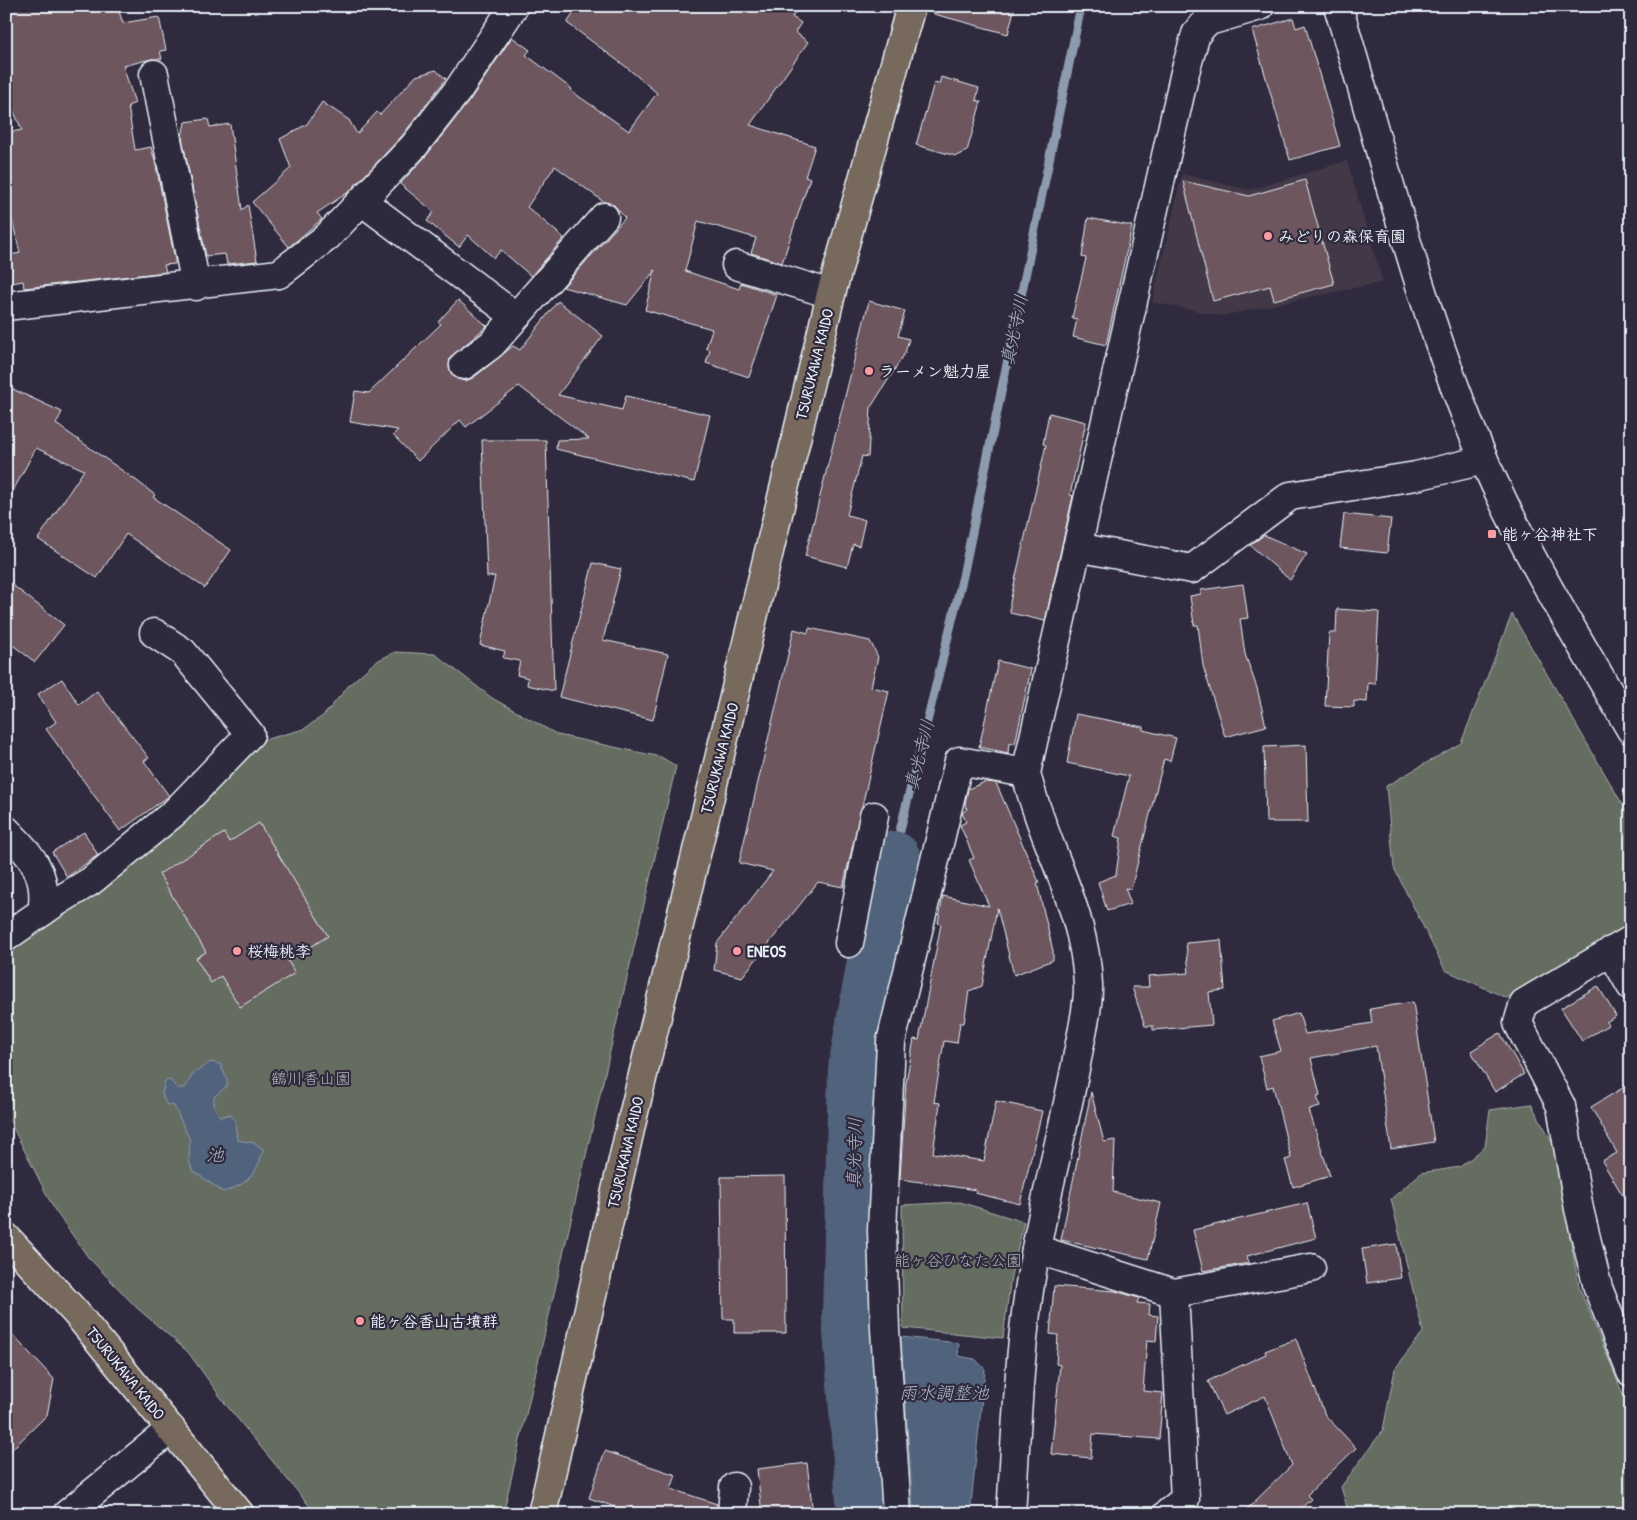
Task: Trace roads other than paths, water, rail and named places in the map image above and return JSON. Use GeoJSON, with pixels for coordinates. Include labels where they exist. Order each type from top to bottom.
{"type":"FeatureCollection","features":[{"type":"Feature","properties":{"kind":"main road","name":"TSURUKAWA KAIDO"},"geometry":{"type":"LineString","coordinates":[[542,1514],[632,1122],[831,294],[911,6]]}},
{"type":"Feature","properties":{"kind":"main road","name":"TSURUKAWA KAIDO"},"geometry":{"type":"LineString","coordinates":[[6,1237],[76,1313],[240,1514]]}},
{"type":"Feature","properties":{"kind":"street"},"geometry":{"type":"LineString","coordinates":[[1011,1514],[1023,1324],[1036,1249],[1070,1095],[1088,985],[1081,933],[1066,884],[1033,803],[1026,773],[1185,72],[1196,34],[1206,22],[1260,6]]}},
{"type":"Feature","properties":{"kind":"street"},"geometry":{"type":"LineString","coordinates":[[1338,6],[1434,328],[1484,460],[1512,520],[1631,730]]}},
{"type":"Feature","properties":{"kind":"street"},"geometry":{"type":"LineString","coordinates":[[6,306],[196,286],[279,274],[327,237],[363,202],[414,146],[441,111],[510,11]]}},
{"type":"Feature","properties":{"kind":"street"},"geometry":{"type":"LineString","coordinates":[[154,74],[196,286]]}},
{"type":"Feature","properties":{"kind":"street"},"geometry":{"type":"LineString","coordinates":[[363,202],[515,316]]}},
{"type":"Feature","properties":{"kind":"street"},"geometry":{"type":"LineString","coordinates":[[464,365],[492,344],[604,217]]}},
{"type":"Feature","properties":{"kind":"street"},"geometry":{"type":"LineString","coordinates":[[736,265],[831,294]]}},
{"type":"Feature","properties":{"kind":"street"},"geometry":{"type":"LineString","coordinates":[[1077,547],[1192,569],[1290,496],[1416,476],[1484,460]]}},
{"type":"Feature","properties":{"kind":"street"},"geometry":{"type":"LineString","coordinates":[[6,937],[91,882],[175,812],[250,734],[183,652],[154,633]]}},
{"type":"Feature","properties":{"kind":"street"},"geometry":{"type":"LineString","coordinates":[[897,1514],[882,1230],[891,1042],[959,761],[1026,773]]}},
{"type":"Feature","properties":{"kind":"street"},"geometry":{"type":"LineString","coordinates":[[848,943],[874,816]]}},
{"type":"Feature","properties":{"kind":"street"},"geometry":{"type":"LineString","coordinates":[[6,830],[33,858],[42,881],[44,899],[42,912]]}},
{"type":"Feature","properties":{"kind":"street"},"geometry":{"type":"LineString","coordinates":[[1631,986],[1621,946],[1524,1003],[1518,1023],[1561,1106],[1579,1209],[1598,1288],[1631,1372]]}},
{"type":"Feature","properties":{"kind":"street"},"geometry":{"type":"LineString","coordinates":[[1036,1249],[1174,1293],[1311,1268]]}},
{"type":"Feature","properties":{"kind":"street"},"geometry":{"type":"LineString","coordinates":[[1167,1514],[1186,1498],[1174,1293]]}},
{"type":"Feature","properties":{"kind":"street"},"geometry":{"type":"LineString","coordinates":[[67,1514],[171,1429]]}},
{"type":"Feature","properties":{"kind":"water","name":"池"},"geometry":{"type":"Polygon","coordinates":[[[210,1062],[220,1064],[227,1079],[227,1086],[214,1097],[214,1106],[220,1117],[230,1114],[235,1121],[237,1140],[255,1143],[263,1149],[258,1165],[250,1177],[238,1186],[223,1192],[192,1170],[189,1159],[190,1140],[174,1106],[166,1104],[162,1094],[165,1081],[170,1080],[177,1088],[185,1088],[193,1074],[210,1062]]]}},
{"type":"Feature","properties":{"kind":"water","name":"雨水調整池"},"geometry":{"type":"Polygon","coordinates":[[[901,1337],[959,1343],[958,1356],[975,1359],[985,1369],[970,1514],[913,1507],[901,1337]]]}},
{"type":"Feature","properties":{"kind":"waterway","name":"真光寺川"},"geometry":{"type":"LineString","coordinates":[[893,859],[963,576],[1081,6]]}},
{"type":"Feature","properties":{"kind":"waterway","name":"真光寺川"},"geometry":{"type":"LineString","coordinates":[[865,1514],[850,1318],[856,1069],[893,859]]}},
{"type":"Feature","properties":{"kind":"place","name":"みどりの森保育園"},"geometry":{"type":"Point","coordinates":[1268,236]}},
{"type":"Feature","properties":{"kind":"place","name":"ラーメン魁力屋"},"geometry":{"type":"Point","coordinates":[869,371]}},
{"type":"Feature","properties":{"kind":"place","name":"能ヶ谷神社下"},"geometry":{"type":"Point","coordinates":[1492,534]}},
{"type":"Feature","properties":{"kind":"place","name":"桜梅桃李"},"geometry":{"type":"Point","coordinates":[237,951]}},
{"type":"Feature","properties":{"kind":"place","name":"ENEOS"},"geometry":{"type":"Point","coordinates":[737,951]}},
{"type":"Feature","properties":{"kind":"place","name":"能ヶ谷香山古墳群"},"geometry":{"type":"Point","coordinates":[360,1321]}},
{"type":"Feature","properties":{"kind":"park label","name":"鶴川香山園"},"geometry":{"type":"Point","coordinates":[311,1078]}},
{"type":"Feature","properties":{"kind":"park label","name":"能ヶ谷ひなた公園"},"geometry":{"type":"Point","coordinates":[958,1260]}}]}
